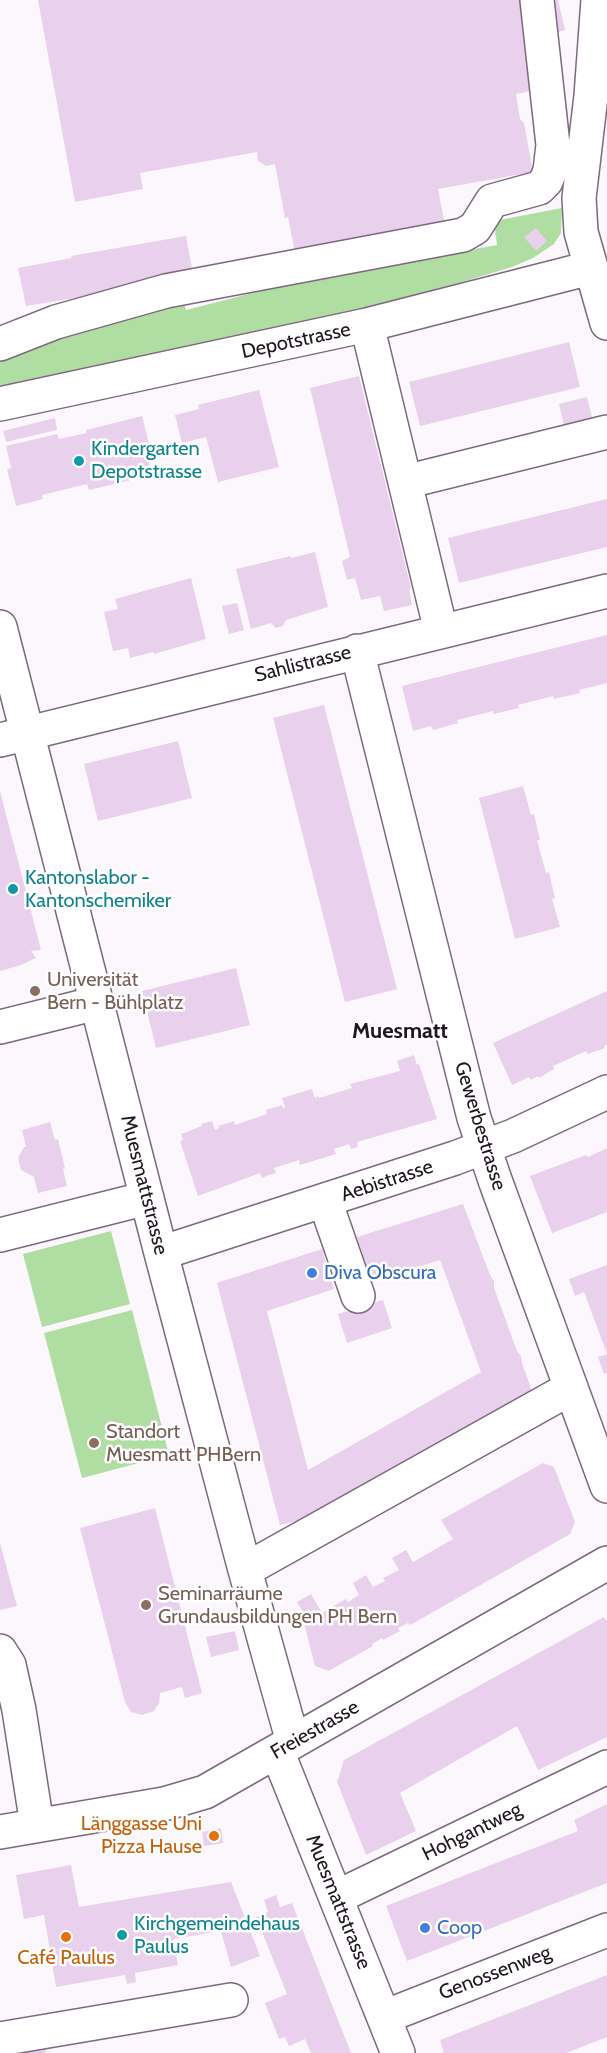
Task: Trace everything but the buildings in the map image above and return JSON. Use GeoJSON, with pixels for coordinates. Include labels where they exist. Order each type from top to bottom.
{"type":"FeatureCollection","features":[{"type":"Feature","properties":{"kind":"street"},"geometry":{"type":"LineString","coordinates":[[0,344],[56,322],[166,291],[462,235],[475,228],[492,201],[539,188],[548,177],[552,164],[553,145],[537,0]]}},
{"type":"Feature","properties":{"kind":"street"},"geometry":{"type":"LineString","coordinates":[[598,0],[591,96],[579,198],[581,232],[606,318]]}},
{"type":"Feature","properties":{"kind":"street","name":"Depotstrasse"},"geometry":{"type":"LineString","coordinates":[[0,404],[367,325],[590,268]]}},
{"type":"Feature","properties":{"kind":"street"},"geometry":{"type":"LineString","coordinates":[[367,325],[441,631]]}},
{"type":"Feature","properties":{"kind":"street"},"geometry":{"type":"LineString","coordinates":[[405,482],[607,432]]}},
{"type":"Feature","properties":{"kind":"street","name":"Sahlistrasse"},"geometry":{"type":"LineString","coordinates":[[13,736],[607,591]]}},
{"type":"Feature","properties":{"kind":"street","name":"Muesmattstrasse"},"geometry":{"type":"LineString","coordinates":[[0,627],[13,736],[97,1003],[245,1570],[285,1747],[337,1897],[398,2053]]}},
{"type":"Feature","properties":{"kind":"street","name":"Gewerbestrasse"},"geometry":{"type":"LineString","coordinates":[[357,651],[474,1118],[607,1486]]}},
{"type":"Feature","properties":{"kind":"street"},"geometry":{"type":"LineString","coordinates":[[0,1027],[97,1003]]}},
{"type":"Feature","properties":{"kind":"street","name":"Aebistrasse"},"geometry":{"type":"LineString","coordinates":[[161,1253],[483,1148],[607,1092]]}},
{"type":"Feature","properties":{"kind":"street"},"geometry":{"type":"LineString","coordinates":[[0,1235],[147,1198]]}},
{"type":"Feature","properties":{"kind":"street"},"geometry":{"type":"LineString","coordinates":[[325,1201],[358,1296]]}},
{"type":"Feature","properties":{"kind":"street"},"geometry":{"type":"LineString","coordinates":[[245,1570],[571,1388]]}},
{"type":"Feature","properties":{"kind":"street","name":"Freiestrasse"},"geometry":{"type":"LineString","coordinates":[[0,1832],[164,1804],[205,1792],[607,1563]]}},
{"type":"Feature","properties":{"kind":"street"},"geometry":{"type":"LineString","coordinates":[[0,1652],[9,1665],[19,1710],[37,1825]]}},
{"type":"Feature","properties":{"kind":"street","name":"Hohgantweg"},"geometry":{"type":"LineString","coordinates":[[337,1897],[607,1767]]}},
{"type":"Feature","properties":{"kind":"street","name":"Genossenweg"},"geometry":{"type":"LineString","coordinates":[[384,2017],[607,1930]]}},
{"type":"Feature","properties":{"kind":"street"},"geometry":{"type":"LineString","coordinates":[[0,2039],[231,2000]]}},
{"type":"Feature","properties":{"kind":"green space"},"geometry":{"type":"Polygon","coordinates":[[[562,208],[561,233],[554,244],[533,258],[512,267],[399,301],[0,386],[0,351],[181,293],[186,310],[303,280],[497,245],[494,221],[562,208]]]}},
{"type":"Feature","properties":{"kind":"green space"},"geometry":{"type":"Polygon","coordinates":[[[111,1231],[130,1304],[42,1327],[23,1254],[111,1231]]]}},
{"type":"Feature","properties":{"kind":"green space"},"geometry":{"type":"Polygon","coordinates":[[[132,1310],[169,1455],[82,1478],[44,1333],[132,1310]]]}},
{"type":"Feature","properties":{"kind":"place","name":"Kindergarten Depotstrasse"},"geometry":{"type":"Point","coordinates":[79,461]}},
{"type":"Feature","properties":{"kind":"place","name":"Kantonslabor - Kantonschemiker"},"geometry":{"type":"Point","coordinates":[13,889]}},
{"type":"Feature","properties":{"kind":"place","name":"Universität Bern - Bühlplatz"},"geometry":{"type":"Point","coordinates":[35,991]}},
{"type":"Feature","properties":{"kind":"place","name":"Diva Obscura"},"geometry":{"type":"Point","coordinates":[312,1273]}},
{"type":"Feature","properties":{"kind":"place","name":"Standort Muesmatt PHBern"},"geometry":{"type":"Point","coordinates":[94,1443]}},
{"type":"Feature","properties":{"kind":"place","name":"Seminarräume Grundausbildungen PH Bern"},"geometry":{"type":"Point","coordinates":[146,1605]}},
{"type":"Feature","properties":{"kind":"place","name":"Länggasse Uni Pizza Hause"},"geometry":{"type":"Point","coordinates":[214,1836]}},
{"type":"Feature","properties":{"kind":"place","name":"Coop"},"geometry":{"type":"Point","coordinates":[425,1928]}},
{"type":"Feature","properties":{"kind":"place","name":"Kirchgemeindehaus Paulus"},"geometry":{"type":"Point","coordinates":[122,1935]}},
{"type":"Feature","properties":{"kind":"place","name":"Café Paulus"},"geometry":{"type":"Point","coordinates":[66,1937]}},
{"type":"Feature","properties":{"kind":"district","name":"Muesmatt"},"geometry":{"type":"Point","coordinates":[400,1032]}}]}
